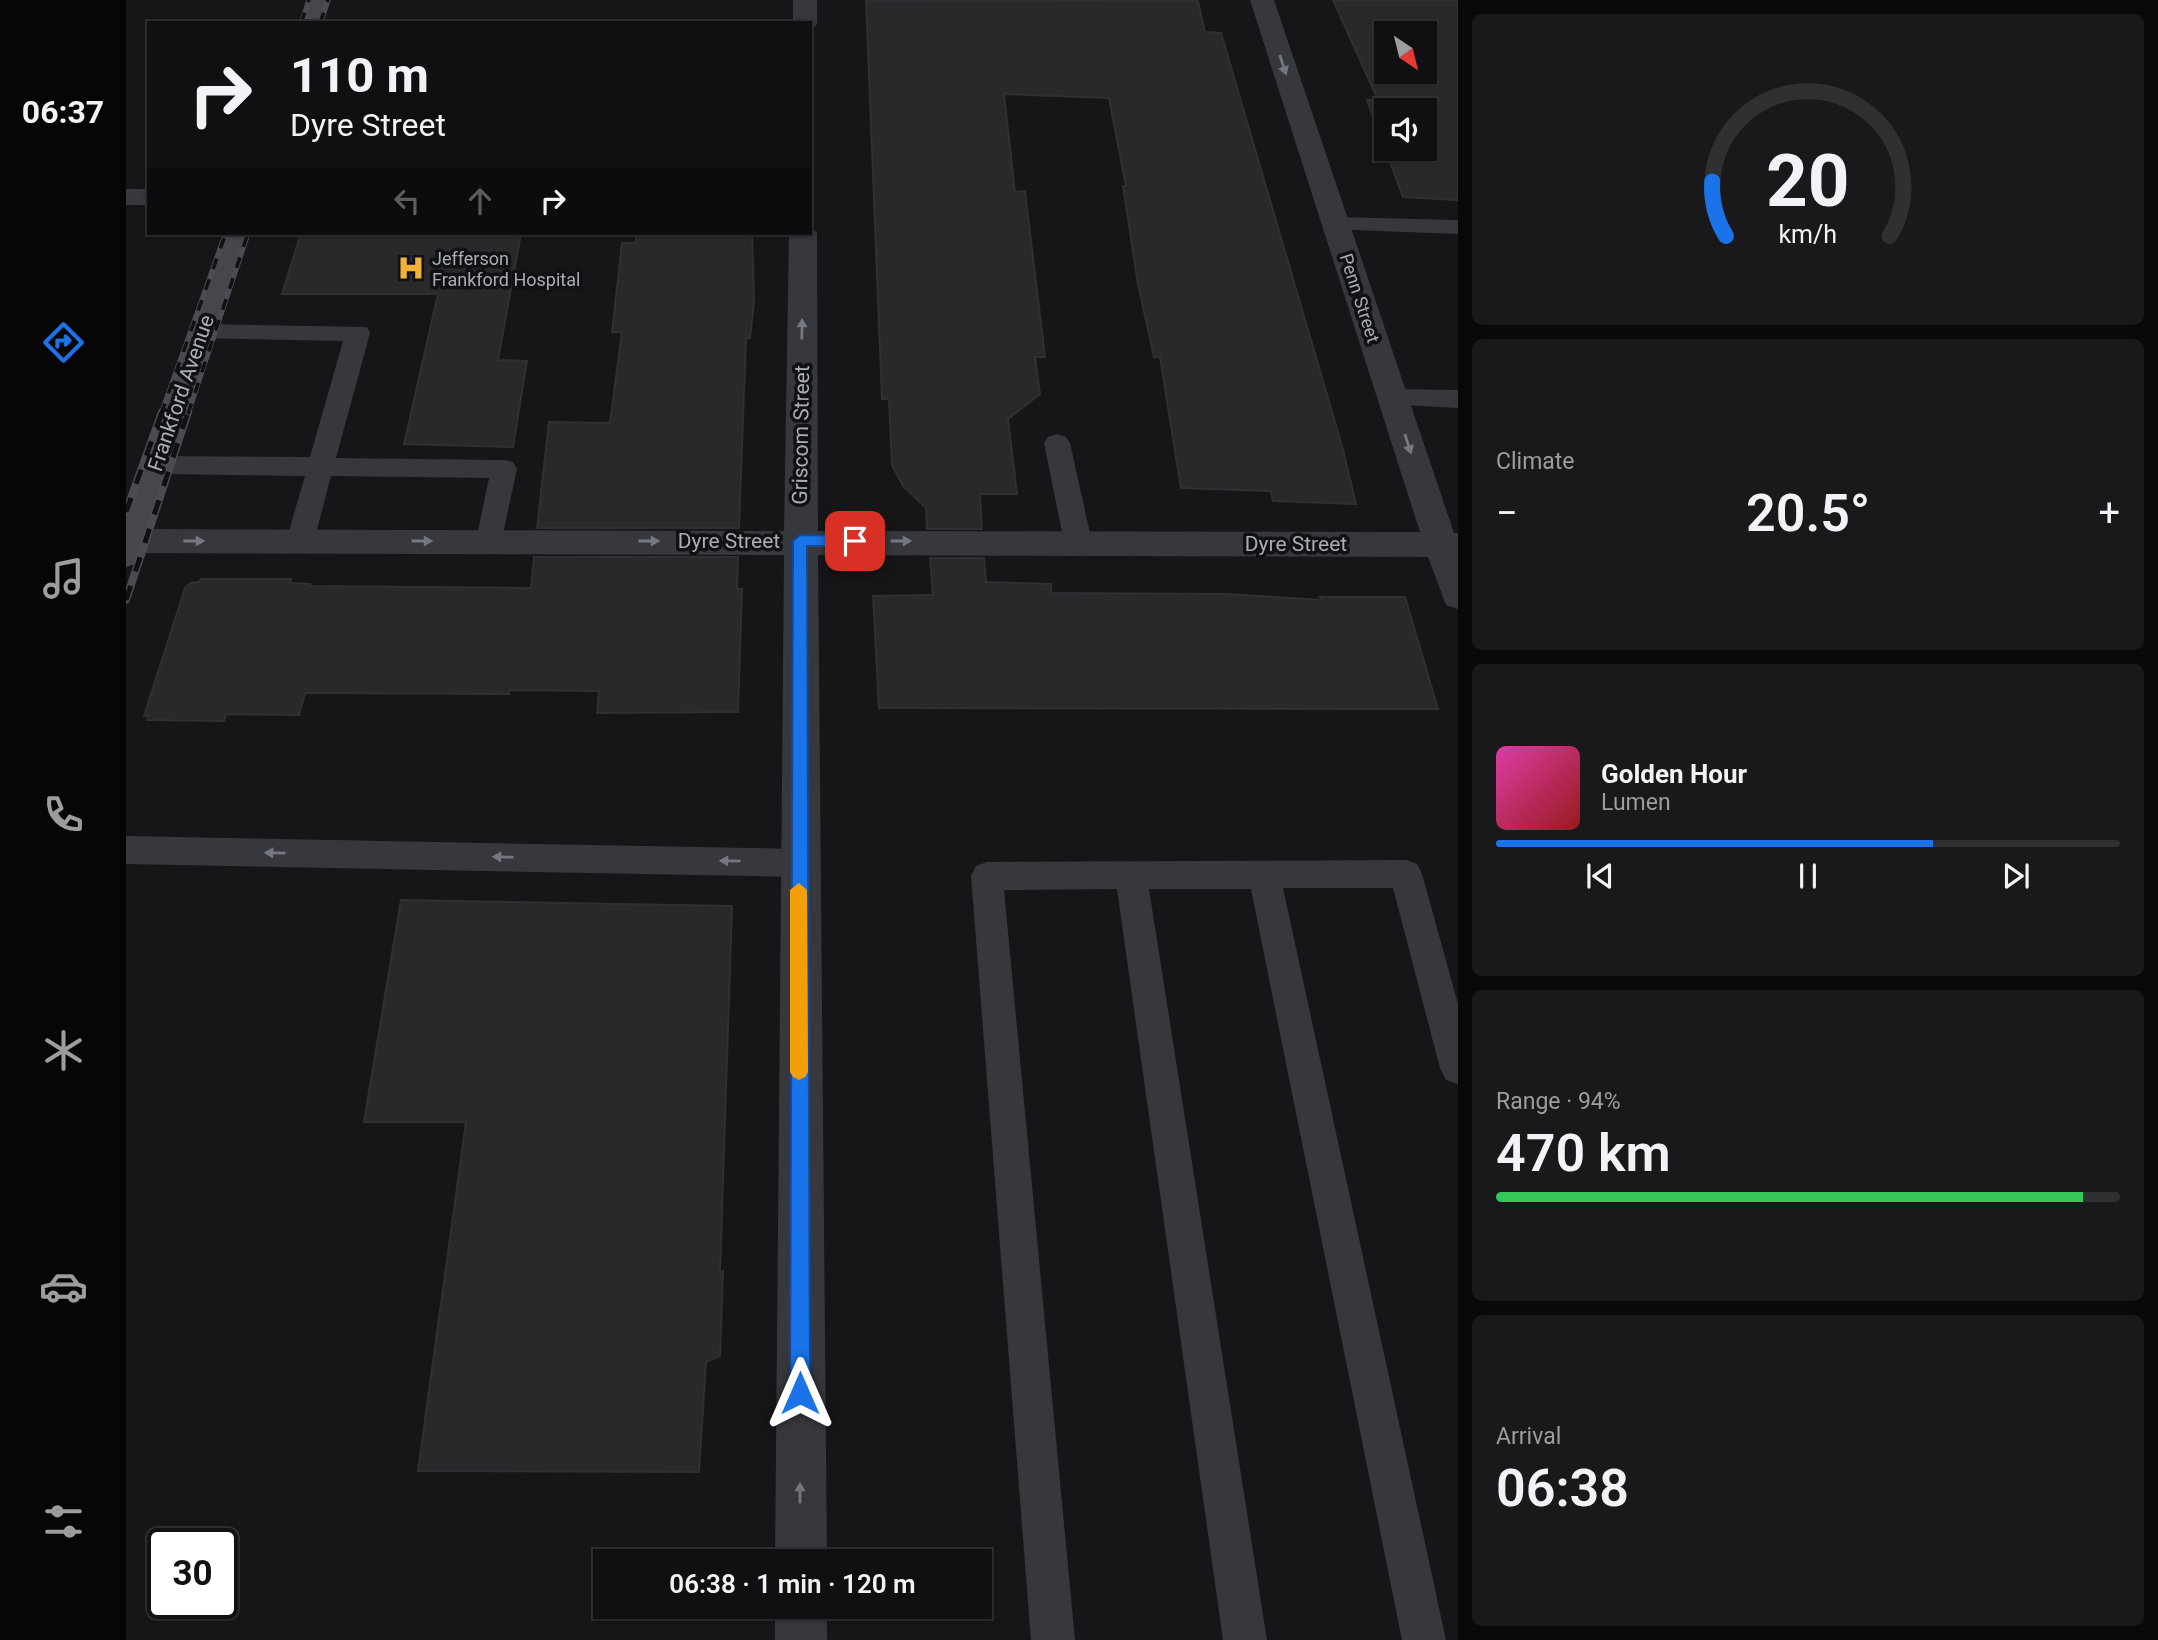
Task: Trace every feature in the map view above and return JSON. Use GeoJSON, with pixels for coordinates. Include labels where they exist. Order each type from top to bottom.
{"type":"FeatureCollection","features":[{"type":"Feature","properties":{"kind":"main road"},"geometry":{"type":"LineString","coordinates":[[312,21],[319,0]]}},
{"type":"Feature","properties":{"kind":"main road","name":"Frankford Avenue"},"geometry":{"type":"LineString","coordinates":[[127,545],[236,235]]}},
{"type":"Feature","properties":{"kind":"street"},"geometry":{"type":"LineString","coordinates":[[804,21],[805,0]]}},
{"type":"Feature","properties":{"kind":"street","name":"Penn Street"},"geometry":{"type":"LineString","coordinates":[[1262,0],[1394,398],[1449,545],[1458,596]]}},
{"type":"Feature","properties":{"kind":"street"},"geometry":{"type":"LineString","coordinates":[[126,197],[147,197]]}},
{"type":"Feature","properties":{"kind":"street","name":"Griscom Street"},"geometry":{"type":"LineString","coordinates":[[801,1549],[799,863],[803,235]]}},
{"type":"Feature","properties":{"kind":"street","name":"Dyre Street"},"geometry":{"type":"LineString","coordinates":[[127,545],[490,540],[1449,545]]}},
{"type":"Feature","properties":{"kind":"street"},"geometry":{"type":"LineString","coordinates":[[801,1619],[801,1640]]}},
{"type":"Feature","properties":{"kind":"lane"},"geometry":{"type":"LineString","coordinates":[[1335,225],[1458,227]]}},
{"type":"Feature","properties":{"kind":"lane"},"geometry":{"type":"LineString","coordinates":[[203,332],[358,333],[300,541]]}},
{"type":"Feature","properties":{"kind":"lane"},"geometry":{"type":"LineString","coordinates":[[1394,398],[1458,399]]}},
{"type":"Feature","properties":{"kind":"lane"},"geometry":{"type":"LineString","coordinates":[[1057,443],[1078,542]]}},
{"type":"Feature","properties":{"kind":"lane"},"geometry":{"type":"LineString","coordinates":[[156,465],[504,469],[490,540]]}},
{"type":"Feature","properties":{"kind":"lane"},"geometry":{"type":"LineString","coordinates":[[126,850],[799,863]]}},
{"type":"Feature","properties":{"kind":"lane"},"geometry":{"type":"LineString","coordinates":[[1264,874],[1424,1640]]}},
{"type":"Feature","properties":{"kind":"lane"},"geometry":{"type":"LineString","coordinates":[[1053,1640],[987,876],[1406,874],[1458,1068]]}},
{"type":"Feature","properties":{"kind":"lane"},"geometry":{"type":"LineString","coordinates":[[1131,875],[1245,1640]]}},
{"type":"Feature","properties":{"kind":"building"},"geometry":{"type":"Polygon","coordinates":[[[866,0],[1198,1],[1205,32],[1221,33],[1342,446],[1356,504],[1273,501],[1271,491],[1181,488],[1160,357],[1154,357],[1138,284],[1123,186],[1126,186],[1109,98],[1004,94],[1015,192],[1025,191],[1045,357],[1035,357],[1040,394],[1008,419],[1017,494],[980,494],[982,529],[927,529],[926,508],[903,486],[892,465],[889,399],[882,399],[866,0]]]}},
{"type":"Feature","properties":{"kind":"building"},"geometry":{"type":"Polygon","coordinates":[[[1333,0],[1458,0],[1458,200],[1403,197],[1390,161],[1437,161],[1437,98],[1377,98],[1333,0]]]}},
{"type":"Feature","properties":{"kind":"building"},"geometry":{"type":"Polygon","coordinates":[[[1367,100],[1374,100],[1374,119],[1367,100]]]}},
{"type":"Feature","properties":{"kind":"building"},"geometry":{"type":"Polygon","coordinates":[[[300,235],[521,235],[498,360],[527,361],[513,447],[404,444],[438,294],[282,294],[300,235]]]}},
{"type":"Feature","properties":{"kind":"building"},"geometry":{"type":"Polygon","coordinates":[[[636,235],[752,235],[754,302],[750,338],[746,338],[739,528],[537,528],[549,422],[610,423],[622,332],[612,332],[622,243],[636,243],[636,235]]]}},
{"type":"Feature","properties":{"kind":"building"},"geometry":{"type":"Polygon","coordinates":[[[534,557],[738,557],[737,589],[742,589],[738,712],[597,713],[599,691],[509,690],[509,694],[305,693],[299,715],[226,714],[224,721],[147,720],[149,715],[144,716],[185,588],[190,583],[199,582],[201,579],[291,579],[290,583],[310,586],[531,588],[534,557]]]}},
{"type":"Feature","properties":{"kind":"building"},"geometry":{"type":"Polygon","coordinates":[[[930,558],[984,558],[986,582],[1051,584],[1051,593],[1226,594],[1322,600],[1320,597],[1405,597],[1438,709],[879,708],[873,596],[933,595],[930,558]]]}},
{"type":"Feature","properties":{"kind":"building"},"geometry":{"type":"Polygon","coordinates":[[[401,900],[732,906],[720,1272],[723,1271],[720,1356],[706,1362],[699,1472],[418,1471],[466,1122],[364,1122],[401,900]]]}},
{"type":"Feature","properties":{"kind":"railway"},"geometry":{"type":"LineString","coordinates":[[302,21],[309,0]]}},
{"type":"Feature","properties":{"kind":"railway"},"geometry":{"type":"LineString","coordinates":[[321,21],[328,0]]}},
{"type":"Feature","properties":{"kind":"railway"},"geometry":{"type":"LineString","coordinates":[[161,414],[225,235]]}},
{"type":"Feature","properties":{"kind":"railway"},"geometry":{"type":"LineString","coordinates":[[188,414],[247,235]]}},
{"type":"Feature","properties":{"kind":"railway"},"geometry":{"type":"LineString","coordinates":[[126,512],[162,412]]}},
{"type":"Feature","properties":{"kind":"railway"},"geometry":{"type":"LineString","coordinates":[[126,600],[188,412]]}},
{"type":"Feature","properties":{"kind":"slow traffic"},"geometry":{"type":"LineString","coordinates":[[799,890],[799,1072]]}},
{"type":"Feature","properties":{"kind":"place","name":"Jefferson Frankford Hospital"},"geometry":{"type":"Point","coordinates":[411,268]}},
{"type":"Feature","properties":{"kind":"route"},"geometry":{"type":"LineString","coordinates":[[800,1393],[800,541],[855,541]]}}]}
